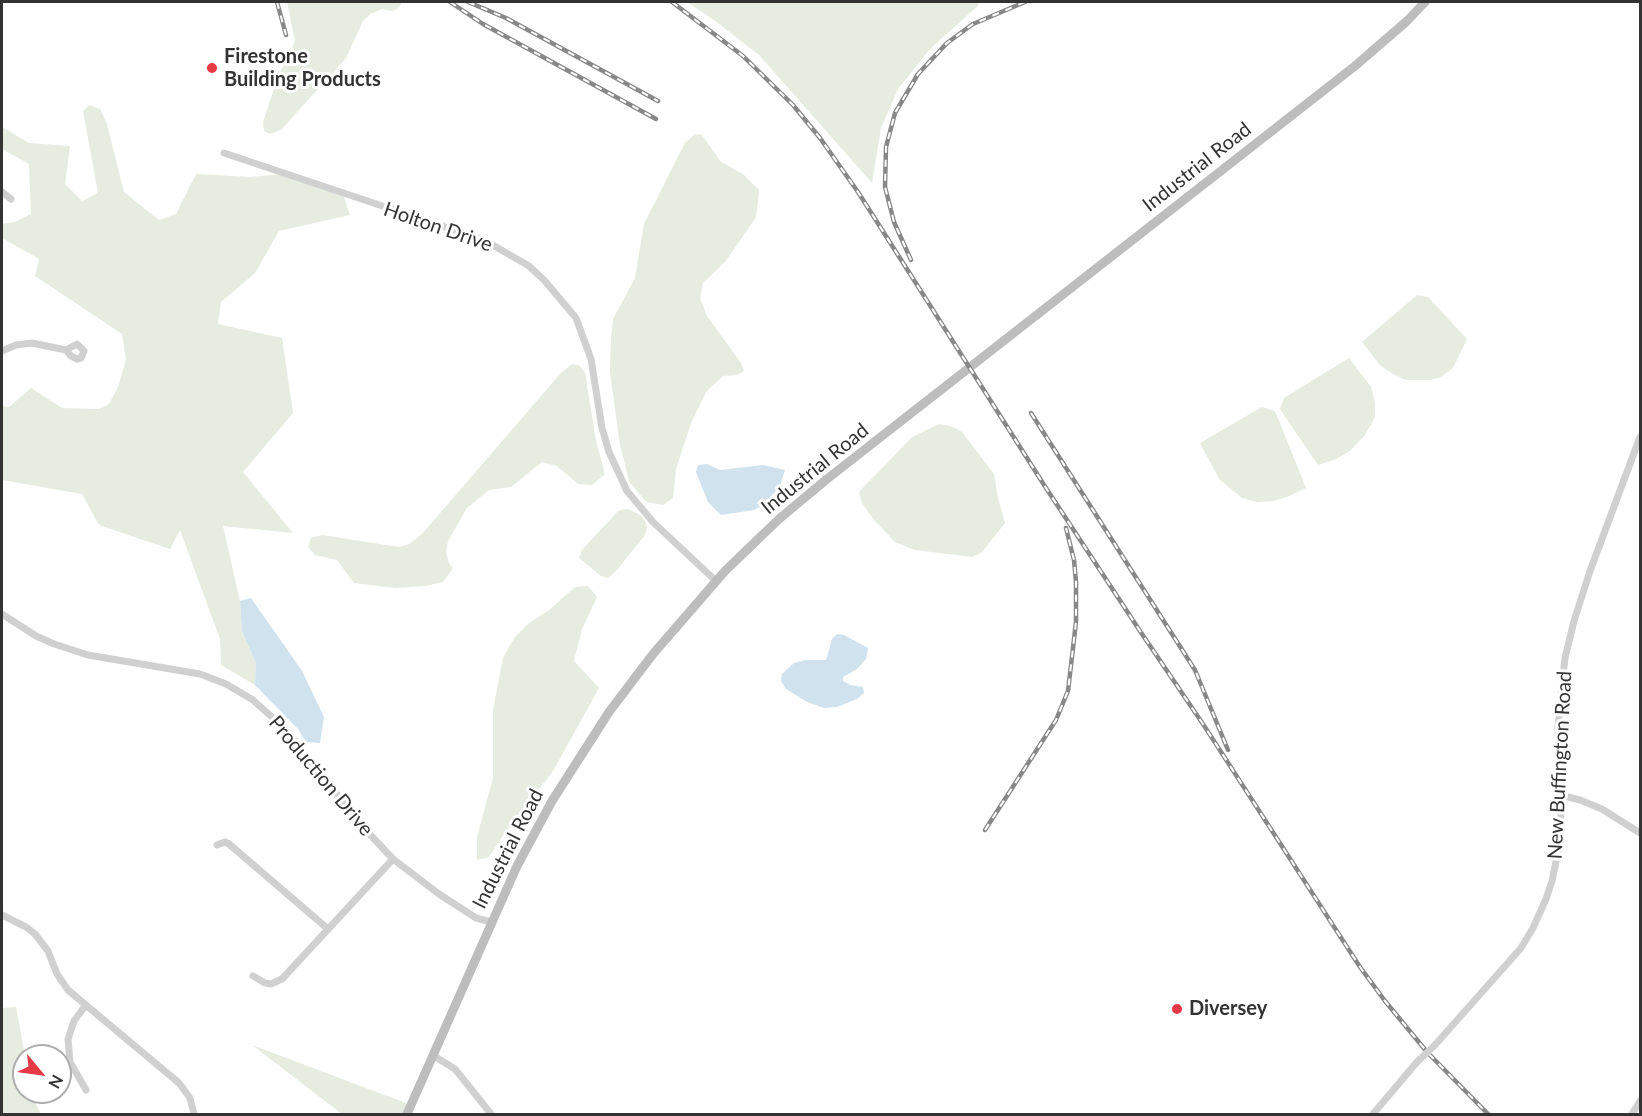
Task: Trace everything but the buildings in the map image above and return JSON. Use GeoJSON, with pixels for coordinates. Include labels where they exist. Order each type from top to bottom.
{"type":"FeatureCollection","features":[{"type":"Feature","properties":{"kind":"main road","name":"Industrial Road"},"geometry":{"type":"LineString","coordinates":[[407,1114],[491,922],[528,845],[578,758],[653,654],[716,580],[779,519],[827,479],[1355,66],[1407,21],[1425,2]]}},
{"type":"Feature","properties":{"kind":"street","name":"Holton Drive"},"geometry":{"type":"LineString","coordinates":[[224,153],[484,240],[529,266],[545,281],[576,318],[591,359],[602,428],[609,452],[627,491],[653,522],[716,580]]}},
{"type":"Feature","properties":{"kind":"street"},"geometry":{"type":"LineString","coordinates":[[2,192],[11,199]]}},
{"type":"Feature","properties":{"kind":"street"},"geometry":{"type":"LineString","coordinates":[[2,351],[16,345],[32,343],[66,350]]}},
{"type":"Feature","properties":{"kind":"street","name":"New Buffington Road"},"geometry":{"type":"LineString","coordinates":[[1373,1114],[1521,948],[1540,915],[1557,858],[1561,813],[1558,728],[1565,658],[1590,571],[1641,436]]}},
{"type":"Feature","properties":{"kind":"street","name":"Production Drive"},"geometry":{"type":"LineString","coordinates":[[2,614],[36,636],[74,651],[200,674],[226,684],[253,700],[285,729],[361,825],[393,859],[439,894],[476,918],[491,922]]}},
{"type":"Feature","properties":{"kind":"street"},"geometry":{"type":"LineString","coordinates":[[1560,795],[1602,809],[1641,833]]}},
{"type":"Feature","properties":{"kind":"street"},"geometry":{"type":"LineString","coordinates":[[217,845],[225,842],[229,844],[328,929]]}},
{"type":"Feature","properties":{"kind":"street"},"geometry":{"type":"LineString","coordinates":[[254,976],[265,983],[276,984],[282,979],[393,859]]}},
{"type":"Feature","properties":{"kind":"street"},"geometry":{"type":"LineString","coordinates":[[2,915],[35,934],[48,951],[62,983],[85,1006],[179,1083],[190,1098],[195,1114]]}},
{"type":"Feature","properties":{"kind":"street"},"geometry":{"type":"LineString","coordinates":[[85,1006],[70,1029],[68,1048],[73,1071],[86,1090]]}},
{"type":"Feature","properties":{"kind":"street"},"geometry":{"type":"LineString","coordinates":[[434,1056],[455,1069],[491,1114]]}},
{"type":"Feature","properties":{"kind":"street"},"geometry":{"type":"LineString","coordinates":[[1632,1114],[1641,1101]]}},
{"type":"Feature","properties":{"kind":"shaded area"},"geometry":{"type":"Polygon","coordinates":[[[287,2],[402,2],[399,8],[392,11],[382,9],[370,14],[363,21],[346,58],[281,130],[270,134],[264,131],[263,122],[279,74],[295,41],[287,2]]]}},
{"type":"Feature","properties":{"kind":"shaded area"},"geometry":{"type":"Polygon","coordinates":[[[687,2],[977,2],[979,5],[930,49],[898,89],[881,128],[872,183],[759,55],[687,2]]]}},
{"type":"Feature","properties":{"kind":"shaded area"},"geometry":{"type":"Polygon","coordinates":[[[89,105],[100,109],[107,124],[124,192],[159,220],[176,214],[196,174],[250,177],[283,174],[343,194],[350,215],[279,231],[255,273],[221,302],[218,324],[282,338],[293,413],[243,472],[293,533],[223,526],[240,601],[242,631],[256,663],[255,685],[221,665],[220,639],[180,530],[170,549],[99,525],[82,494],[2,480],[2,406],[9,407],[31,388],[62,408],[99,409],[109,404],[118,387],[126,359],[122,334],[35,276],[39,259],[2,238],[2,224],[15,222],[31,214],[29,164],[2,149],[2,127],[29,143],[70,146],[65,184],[82,201],[98,193],[83,111],[89,105]]]}},
{"type":"Feature","properties":{"kind":"shaded area"},"geometry":{"type":"Polygon","coordinates":[[[695,134],[702,135],[720,161],[744,175],[759,190],[756,217],[725,262],[703,283],[700,298],[707,316],[741,363],[744,371],[737,375],[723,376],[706,392],[691,423],[676,469],[673,498],[663,505],[646,502],[629,481],[620,445],[610,372],[611,339],[613,319],[635,278],[644,224],[685,143],[695,134]]]}},
{"type":"Feature","properties":{"kind":"shaded area"},"geometry":{"type":"Polygon","coordinates":[[[1417,295],[1428,297],[1467,339],[1453,368],[1441,377],[1430,380],[1406,380],[1393,374],[1381,366],[1362,342],[1417,295]]]}},
{"type":"Feature","properties":{"kind":"shaded area"},"geometry":{"type":"Polygon","coordinates":[[[1349,358],[1371,387],[1375,403],[1375,417],[1365,435],[1350,451],[1318,465],[1280,409],[1284,398],[1349,358]]]}},
{"type":"Feature","properties":{"kind":"shaded area"},"geometry":{"type":"Polygon","coordinates":[[[572,364],[580,366],[585,373],[596,441],[605,474],[592,485],[578,484],[557,466],[542,462],[511,487],[489,490],[467,508],[448,541],[446,552],[453,568],[443,582],[425,586],[395,588],[354,583],[337,560],[315,555],[308,547],[311,538],[322,535],[399,547],[409,544],[422,534],[560,374],[572,364]]]}},
{"type":"Feature","properties":{"kind":"shaded area"},"geometry":{"type":"Polygon","coordinates":[[[1262,407],[1275,411],[1306,488],[1273,501],[1257,502],[1242,498],[1219,479],[1200,443],[1262,407]]]}},
{"type":"Feature","properties":{"kind":"shaded area"},"geometry":{"type":"Polygon","coordinates":[[[939,424],[962,432],[994,474],[1005,523],[982,552],[973,557],[915,550],[895,542],[874,520],[862,503],[859,492],[912,437],[939,424]]]}},
{"type":"Feature","properties":{"kind":"shaded area"},"geometry":{"type":"Polygon","coordinates":[[[627,509],[644,519],[647,527],[645,535],[616,571],[608,578],[601,576],[579,558],[582,550],[618,511],[627,509]]]}},
{"type":"Feature","properties":{"kind":"shaded area"},"geometry":{"type":"Polygon","coordinates":[[[588,586],[597,597],[582,629],[574,661],[599,688],[553,771],[489,857],[477,860],[477,837],[493,778],[493,710],[503,658],[515,637],[529,623],[548,611],[575,587],[588,586]]]}},
{"type":"Feature","properties":{"kind":"shaded area"},"geometry":{"type":"Polygon","coordinates":[[[16,1007],[23,1044],[12,1044],[12,1104],[36,1104],[41,1114],[2,1114],[3,1008],[16,1007]]]}},
{"type":"Feature","properties":{"kind":"shaded area"},"geometry":{"type":"Polygon","coordinates":[[[252,1045],[411,1105],[407,1114],[342,1114],[252,1045]]]}},
{"type":"Feature","properties":{"kind":"water"},"geometry":{"type":"Polygon","coordinates":[[[707,464],[720,470],[763,465],[785,470],[780,486],[764,505],[754,510],[721,515],[708,502],[696,472],[698,465],[707,464]]]}},
{"type":"Feature","properties":{"kind":"water"},"geometry":{"type":"Polygon","coordinates":[[[251,598],[302,671],[324,717],[320,743],[306,742],[298,729],[255,685],[256,663],[242,631],[240,601],[251,598]]]}},
{"type":"Feature","properties":{"kind":"water"},"geometry":{"type":"Polygon","coordinates":[[[837,634],[844,635],[868,648],[866,659],[857,669],[843,677],[843,681],[850,685],[863,687],[864,693],[857,699],[837,707],[824,708],[807,702],[786,689],[781,681],[782,674],[794,663],[805,660],[826,660],[832,639],[837,634]]]}},
{"type":"Feature","properties":{"kind":"railway"},"geometry":{"type":"LineString","coordinates":[[277,2],[286,35]]}},
{"type":"Feature","properties":{"kind":"railway"},"geometry":{"type":"LineString","coordinates":[[450,2],[483,24],[656,119]]}},
{"type":"Feature","properties":{"kind":"railway"},"geometry":{"type":"LineString","coordinates":[[468,2],[506,18],[658,101]]}},
{"type":"Feature","properties":{"kind":"railway"},"geometry":{"type":"LineString","coordinates":[[672,2],[743,56],[793,105],[820,138],[858,192],[1046,488],[1203,724],[1360,967],[1427,1052],[1488,1114]]}},
{"type":"Feature","properties":{"kind":"railway"},"geometry":{"type":"LineString","coordinates":[[911,260],[894,222],[885,187],[886,147],[895,113],[918,74],[947,43],[973,24],[1025,2]]}},
{"type":"Feature","properties":{"kind":"railway"},"geometry":{"type":"LineString","coordinates":[[1031,413],[1195,670],[1228,750]]}},
{"type":"Feature","properties":{"kind":"railway"},"geometry":{"type":"LineString","coordinates":[[985,830],[1056,720],[1068,691],[1076,622],[1076,582],[1074,560],[1066,528]]}},
{"type":"Feature","properties":{"kind":"place","name":"Firestone Building Products"},"geometry":{"type":"Point","coordinates":[212,68]}},
{"type":"Feature","properties":{"kind":"place","name":"Diversey"},"geometry":{"type":"Point","coordinates":[1177,1009]}}]}
